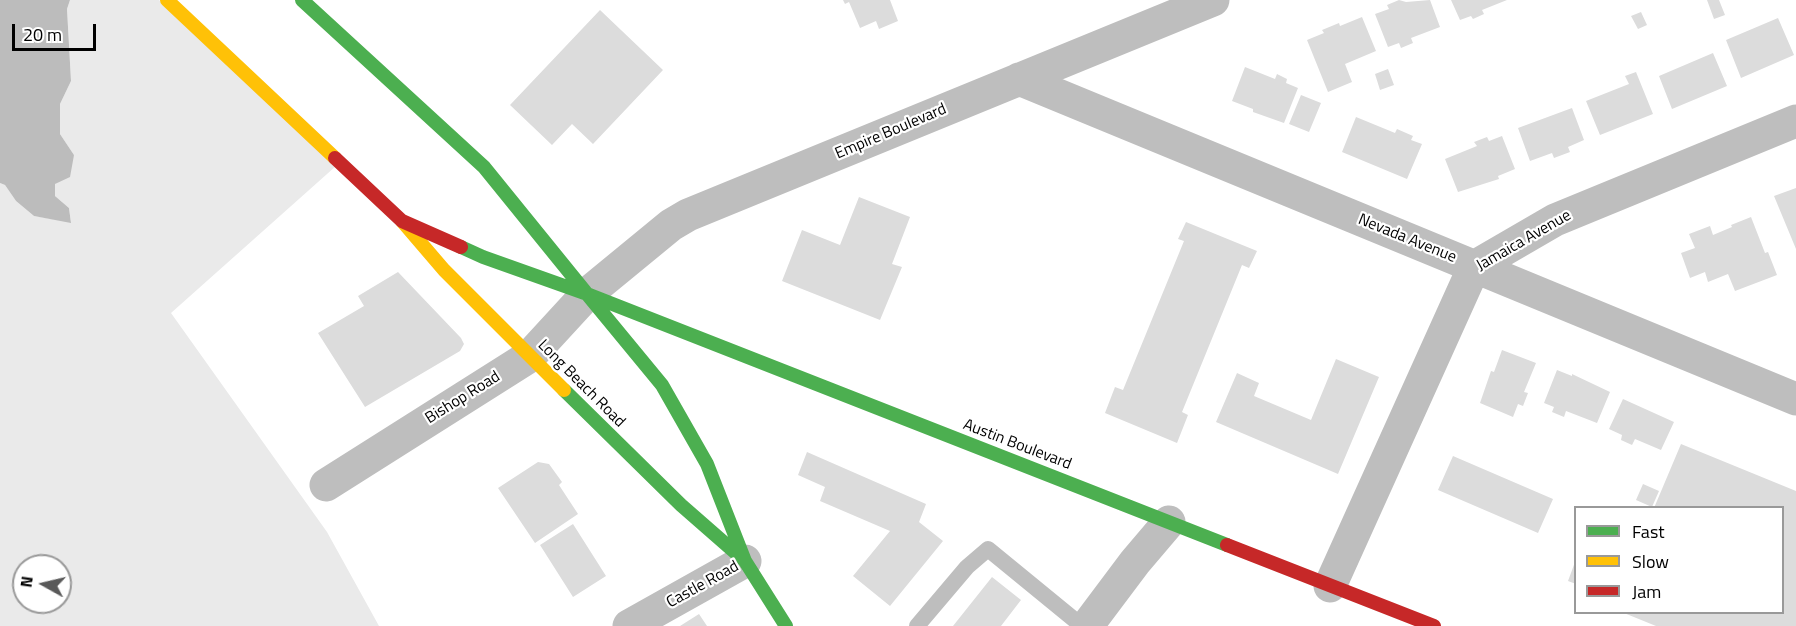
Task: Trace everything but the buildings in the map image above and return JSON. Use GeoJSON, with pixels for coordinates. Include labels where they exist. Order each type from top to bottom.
{"type":"FeatureCollection","features":[{"type":"Feature","properties":{"kind":"main road","name":"Long Beach Road"},"geometry":{"type":"LineString","coordinates":[[167,0],[402,221],[444,270],[530,356],[681,505],[745,561]]}},
{"type":"Feature","properties":{"kind":"main road","name":"Long Beach Road"},"geometry":{"type":"LineString","coordinates":[[302,0],[484,167],[662,385],[707,464],[745,561],[786,626]]}},
{"type":"Feature","properties":{"kind":"main road","name":"Long Beach Road"},"geometry":{"type":"LineString","coordinates":[[402,221],[483,257],[587,294]]}},
{"type":"Feature","properties":{"kind":"main road","name":"Austin Boulevard"},"geometry":{"type":"LineString","coordinates":[[587,294],[1434,626]]}},
{"type":"Feature","properties":{"kind":"street","name":"Empire Boulevard"},"geometry":{"type":"LineString","coordinates":[[587,294],[671,225],[688,215],[1213,0]]}},
{"type":"Feature","properties":{"kind":"street","name":"Nevada Avenue"},"geometry":{"type":"LineString","coordinates":[[1019,79],[1796,399]]}},
{"type":"Feature","properties":{"kind":"street","name":"Jamaica Avenue"},"geometry":{"type":"LineString","coordinates":[[1330,586],[1474,267],[1555,220],[1796,121]]}},
{"type":"Feature","properties":{"kind":"street","name":"Bishop Road"},"geometry":{"type":"LineString","coordinates":[[326,485],[530,356],[587,294]]}},
{"type":"Feature","properties":{"kind":"street"},"geometry":{"type":"LineString","coordinates":[[1087,626],[1135,562],[1169,522]]}},
{"type":"Feature","properties":{"kind":"street","name":"Castle Road"},"geometry":{"type":"LineString","coordinates":[[629,626],[745,561]]}},
{"type":"Feature","properties":{"kind":"lane"},"geometry":{"type":"LineString","coordinates":[[917,626],[967,567],[988,549],[1082,626]]}},
{"type":"Feature","properties":{"kind":"shaded area"},"geometry":{"type":"Polygon","coordinates":[[[0,0],[70,0],[67,9],[71,81],[60,104],[60,134],[74,155],[70,177],[55,184],[55,196],[69,208],[71,223],[34,216],[16,201],[5,185],[0,183],[0,0]]]}},
{"type":"Feature","properties":{"kind":"shaded area"},"geometry":{"type":"Polygon","coordinates":[[[70,0],[159,0],[336,166],[171,313],[327,532],[379,626],[0,626],[0,183],[5,185],[16,201],[34,216],[71,222],[69,208],[55,196],[55,184],[74,155],[60,134],[60,104],[71,81],[67,9],[70,0]]]}},
{"type":"Feature","properties":{"kind":"traffic: fast"},"geometry":{"type":"LineString","coordinates":[[302,0],[484,167],[587,294]]}},
{"type":"Feature","properties":{"kind":"traffic: fast"},"geometry":{"type":"LineString","coordinates":[[461,247],[587,294],[1227,545]]}},
{"type":"Feature","properties":{"kind":"traffic: fast"},"geometry":{"type":"LineString","coordinates":[[587,294],[662,385],[707,464],[745,561],[786,626]]}},
{"type":"Feature","properties":{"kind":"traffic: fast"},"geometry":{"type":"LineString","coordinates":[[564,390],[681,505],[745,561]]}},
{"type":"Feature","properties":{"kind":"traffic: slow"},"geometry":{"type":"LineString","coordinates":[[167,0],[335,158]]}},
{"type":"Feature","properties":{"kind":"traffic: slow"},"geometry":{"type":"LineString","coordinates":[[402,221],[444,270],[564,390]]}},
{"type":"Feature","properties":{"kind":"traffic: jam"},"geometry":{"type":"LineString","coordinates":[[335,158],[402,221],[461,247]]}},
{"type":"Feature","properties":{"kind":"traffic: jam"},"geometry":{"type":"LineString","coordinates":[[1227,545],[1434,626]]}}]}
